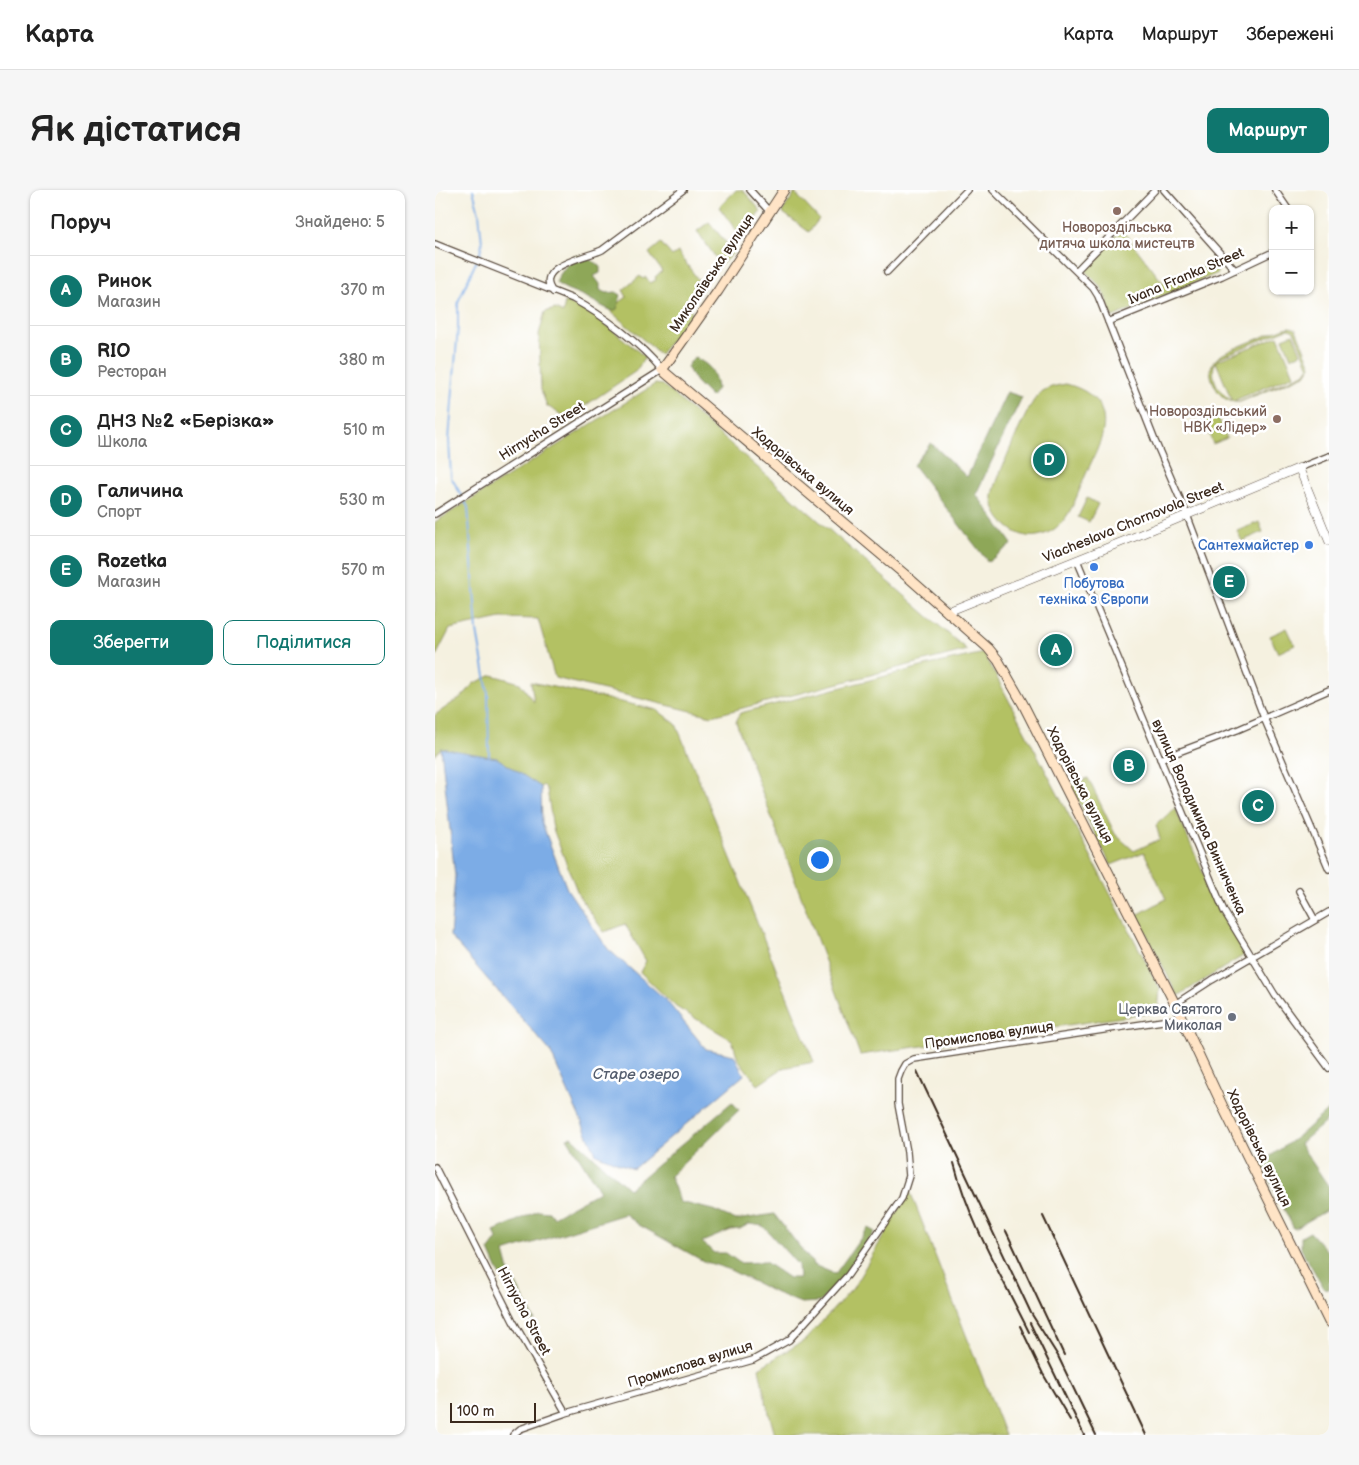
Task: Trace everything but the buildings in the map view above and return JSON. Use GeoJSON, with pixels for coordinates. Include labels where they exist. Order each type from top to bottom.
{"type":"FeatureCollection","features":[{"type":"Feature","properties":{"kind":"main road","name":"Миколаївська вулиця"},"geometry":{"type":"LineString","coordinates":[[662,370],[719,290],[784,190]]}},
{"type":"Feature","properties":{"kind":"main road","name":"Ходорівська вулиця"},"geometry":{"type":"LineString","coordinates":[[662,370],[909,578],[989,648],[998,660],[1023,704],[1175,1004],[1223,1107],[1329,1322]]}},
{"type":"Feature","properties":{"kind":"street"},"geometry":{"type":"LineString","coordinates":[[555,293],[549,286],[549,278],[553,270],[562,264],[602,250],[683,190]]}},
{"type":"Feature","properties":{"kind":"street"},"geometry":{"type":"LineString","coordinates":[[750,190],[769,211]]}},
{"type":"Feature","properties":{"kind":"street"},"geometry":{"type":"LineString","coordinates":[[887,272],[967,190]]}},
{"type":"Feature","properties":{"kind":"street"},"geometry":{"type":"LineString","coordinates":[[993,190],[1093,288],[1187,515],[1264,718],[1329,869]]}},
{"type":"Feature","properties":{"kind":"street"},"geometry":{"type":"LineString","coordinates":[[1076,271],[1155,190]]}},
{"type":"Feature","properties":{"kind":"street"},"geometry":{"type":"LineString","coordinates":[[1164,190],[1235,270]]}},
{"type":"Feature","properties":{"kind":"street"},"geometry":{"type":"LineString","coordinates":[[1275,190],[1285,205]]}},
{"type":"Feature","properties":{"kind":"street"},"geometry":{"type":"LineString","coordinates":[[435,244],[481,264],[573,299],[597,313],[647,353],[662,370]]}},
{"type":"Feature","properties":{"kind":"street","name":"Ivana Franka Street"},"geometry":{"type":"LineString","coordinates":[[1108,322],[1235,270],[1269,254]]}},
{"type":"Feature","properties":{"kind":"street","name":"Hirnycha Street"},"geometry":{"type":"LineString","coordinates":[[435,514],[662,370]]}},
{"type":"Feature","properties":{"kind":"street","name":"Viacheslava Chornovola Street"},"geometry":{"type":"LineString","coordinates":[[947,612],[1329,456]]}},
{"type":"Feature","properties":{"kind":"street"},"geometry":{"type":"LineString","coordinates":[[1299,468],[1329,541]]}},
{"type":"Feature","properties":{"kind":"street","name":"вулиця Володимира Винниченка"},"geometry":{"type":"LineString","coordinates":[[1077,560],[1224,911],[1275,995],[1329,1068]]}},
{"type":"Feature","properties":{"kind":"street"},"geometry":{"type":"LineString","coordinates":[[1160,759],[1329,690]]}},
{"type":"Feature","properties":{"kind":"street"},"geometry":{"type":"LineString","coordinates":[[1299,891],[1315,920]]}},
{"type":"Feature","properties":{"kind":"street"},"geometry":{"type":"LineString","coordinates":[[1175,1004],[1329,912]]}},
{"type":"Feature","properties":{"kind":"street","name":"Промислова вулиця"},"geometry":{"type":"LineString","coordinates":[[566,1413],[753,1360],[789,1340],[795,1334],[848,1275],[902,1198],[909,1176],[907,1152],[898,1104],[898,1079],[905,1064],[914,1059],[1182,1018]]}},
{"type":"Feature","properties":{"kind":"street","name":"Hirnycha Street"},"geometry":{"type":"LineString","coordinates":[[435,1168],[513,1321],[566,1413]]}},
{"type":"Feature","properties":{"kind":"street"},"geometry":{"type":"LineString","coordinates":[[513,1435],[519,1429],[566,1413]]}},
{"type":"Feature","properties":{"kind":"green space"},"geometry":{"type":"Polygon","coordinates":[[[736,190],[743,190],[761,211],[741,237],[719,207],[736,190]]]}},
{"type":"Feature","properties":{"kind":"green space"},"geometry":{"type":"Polygon","coordinates":[[[795,193],[819,219],[809,232],[782,212],[795,193]]]}},
{"type":"Feature","properties":{"kind":"green space"},"geometry":{"type":"Polygon","coordinates":[[[709,222],[734,252],[721,265],[697,231],[709,222]]]}},
{"type":"Feature","properties":{"kind":"green space"},"geometry":{"type":"Polygon","coordinates":[[[1122,230],[1163,283],[1211,264],[1218,273],[1113,317],[1101,287],[1082,268],[1122,230]]]}},
{"type":"Feature","properties":{"kind":"green space"},"geometry":{"type":"Polygon","coordinates":[[[661,243],[672,256],[678,252],[704,288],[688,305],[693,313],[660,354],[609,310],[627,297],[623,290],[640,276],[643,279],[646,277],[650,283],[656,280],[655,277],[662,271],[649,253],[661,243]]]}},
{"type":"Feature","properties":{"kind":"green space"},"geometry":{"type":"Polygon","coordinates":[[[574,255],[587,257],[600,266],[600,273],[594,276],[600,284],[600,290],[607,293],[616,292],[621,295],[617,309],[610,310],[556,283],[574,255]]]}},
{"type":"Feature","properties":{"kind":"green space"},"geometry":{"type":"Polygon","coordinates":[[[565,301],[596,316],[645,357],[636,371],[567,418],[547,406],[541,390],[539,334],[545,312],[555,309],[563,313],[565,301]]]}},
{"type":"Feature","properties":{"kind":"green space"},"geometry":{"type":"Polygon","coordinates":[[[1285,328],[1296,329],[1311,366],[1305,375],[1240,402],[1236,402],[1227,400],[1222,396],[1212,380],[1212,365],[1216,360],[1228,351],[1285,328]],[[1289,329],[1221,357],[1216,361],[1278,336],[1294,375],[1233,401],[1239,401],[1304,374],[1309,367],[1294,331],[1289,329]],[[1216,362],[1214,379],[1216,384],[1232,401],[1216,362]]]}},
{"type":"Feature","properties":{"kind":"green space"},"geometry":{"type":"Polygon","coordinates":[[[1293,334],[1301,353],[1291,358],[1283,338],[1293,334]]]}},
{"type":"Feature","properties":{"kind":"green space"},"geometry":{"type":"Polygon","coordinates":[[[694,357],[708,366],[715,377],[717,388],[711,397],[696,382],[687,367],[694,357]]]}},
{"type":"Feature","properties":{"kind":"green space"},"geometry":{"type":"Polygon","coordinates":[[[655,384],[663,385],[967,650],[712,716],[555,678],[538,619],[501,618],[450,629],[435,658],[435,522],[655,384]]]}},
{"type":"Feature","properties":{"kind":"green space"},"geometry":{"type":"Polygon","coordinates":[[[1066,384],[1087,392],[1095,399],[1101,409],[1104,425],[1100,442],[1074,503],[1063,521],[1048,533],[1037,536],[1024,536],[1009,528],[998,516],[993,499],[995,487],[1033,401],[1044,390],[1066,384]]]}},
{"type":"Feature","properties":{"kind":"green space"},"geometry":{"type":"Polygon","coordinates":[[[1007,392],[1022,397],[976,494],[1012,544],[988,562],[913,465],[931,443],[967,477],[1007,392]]]}},
{"type":"Feature","properties":{"kind":"green space"},"geometry":{"type":"Polygon","coordinates":[[[1217,415],[1227,438],[1213,444],[1203,420],[1217,415]]]}},
{"type":"Feature","properties":{"kind":"green space"},"geometry":{"type":"Polygon","coordinates":[[[1087,498],[1098,504],[1089,522],[1078,517],[1087,498]]]}},
{"type":"Feature","properties":{"kind":"green space"},"geometry":{"type":"Polygon","coordinates":[[[1259,522],[1263,532],[1242,541],[1237,531],[1259,522]]]}},
{"type":"Feature","properties":{"kind":"green space"},"geometry":{"type":"Polygon","coordinates":[[[1287,628],[1295,645],[1278,653],[1270,636],[1287,628]]]}},
{"type":"Feature","properties":{"kind":"green space"},"geometry":{"type":"Polygon","coordinates":[[[984,653],[1160,989],[1158,1012],[860,1055],[736,722],[740,713],[984,653]]]}},
{"type":"Feature","properties":{"kind":"green space"},"geometry":{"type":"Polygon","coordinates":[[[492,675],[520,683],[534,702],[531,682],[657,710],[676,724],[814,1062],[783,1068],[758,1085],[738,1059],[732,1040],[676,1007],[640,972],[646,961],[625,924],[604,932],[579,896],[553,829],[547,789],[543,785],[541,787],[441,748],[435,755],[435,715],[464,695],[473,684],[492,675]]]}},
{"type":"Feature","properties":{"kind":"green space"},"geometry":{"type":"Polygon","coordinates":[[[1088,778],[1115,834],[1134,851],[1160,839],[1156,825],[1175,808],[1220,912],[1246,954],[1178,996],[1137,915],[1166,899],[1144,852],[1111,865],[1071,786],[1088,778]]]}},
{"type":"Feature","properties":{"kind":"green space"},"geometry":{"type":"Polygon","coordinates":[[[732,1102],[739,1110],[670,1176],[680,1202],[713,1210],[736,1220],[774,1214],[814,1265],[835,1274],[868,1228],[875,1232],[843,1276],[820,1302],[801,1303],[728,1269],[703,1261],[639,1225],[625,1214],[504,1252],[509,1271],[535,1320],[528,1322],[499,1273],[489,1250],[497,1239],[494,1231],[538,1211],[549,1212],[553,1217],[600,1191],[567,1138],[572,1137],[629,1189],[732,1102]],[[749,1224],[702,1242],[714,1253],[726,1253],[740,1263],[765,1262],[789,1278],[799,1278],[798,1265],[763,1226],[749,1224]]]}},
{"type":"Feature","properties":{"kind":"green space"},"geometry":{"type":"Polygon","coordinates":[[[1329,1109],[1329,1119],[1300,1144],[1329,1187],[1329,1209],[1294,1229],[1261,1163],[1297,1137],[1329,1109]]]}},
{"type":"Feature","properties":{"kind":"green space"},"geometry":{"type":"Polygon","coordinates":[[[910,1191],[1005,1435],[775,1435],[759,1368],[805,1340],[853,1288],[910,1191]]]}},
{"type":"Feature","properties":{"kind":"green space"},"geometry":{"type":"Polygon","coordinates":[[[1310,1232],[1329,1253],[1329,1289],[1324,1288],[1301,1249],[1301,1237],[1310,1232]]]}},
{"type":"Feature","properties":{"kind":"water","name":"Старе озеро"},"geometry":{"type":"Polygon","coordinates":[[[441,748],[497,758],[541,787],[542,823],[567,889],[608,949],[665,999],[706,1049],[734,1055],[744,1075],[633,1169],[596,1154],[550,1051],[450,936],[455,876],[441,748]]]}},
{"type":"Feature","properties":{"kind":"waterway"},"geometry":{"type":"LineString","coordinates":[[473,190],[479,213],[482,243],[480,253],[458,302],[458,327],[449,440],[451,477],[468,507],[477,631],[488,693],[489,756]]}},
{"type":"Feature","properties":{"kind":"railway"},"geometry":{"type":"LineString","coordinates":[[917,1071],[1031,1313],[1058,1356],[1096,1435]]}},
{"type":"Feature","properties":{"kind":"railway"},"geometry":{"type":"LineString","coordinates":[[954,1163],[960,1185],[977,1228],[1029,1332]]}},
{"type":"Feature","properties":{"kind":"railway"},"geometry":{"type":"LineString","coordinates":[[1043,1216],[1146,1435]]}},
{"type":"Feature","properties":{"kind":"railway"},"geometry":{"type":"LineString","coordinates":[[1006,1231],[1064,1355]]}},
{"type":"Feature","properties":{"kind":"railway"},"geometry":{"type":"LineString","coordinates":[[1030,1323],[1084,1435]]}},
{"type":"Feature","properties":{"kind":"railway"},"geometry":{"type":"LineString","coordinates":[[1020,1326],[1043,1374],[1070,1420]]}},
{"type":"Feature","properties":{"kind":"place","name":"Новороздільська дитяча школа мистецтв"},"geometry":{"type":"Point","coordinates":[1117,211]}},
{"type":"Feature","properties":{"kind":"place","name":"Новороздільський НВК «Лідер»"},"geometry":{"type":"Point","coordinates":[1277,419]}},
{"type":"Feature","properties":{"kind":"place","name":"Галичина"},"geometry":{"type":"Point","coordinates":[1049,460]}},
{"type":"Feature","properties":{"kind":"place","name":"Сантехмайстер"},"geometry":{"type":"Point","coordinates":[1309,545]}},
{"type":"Feature","properties":{"kind":"place","name":"Побутова техніка з Європи"},"geometry":{"type":"Point","coordinates":[1094,567]}},
{"type":"Feature","properties":{"kind":"place","name":"Rozetka"},"geometry":{"type":"Point","coordinates":[1229,582]}},
{"type":"Feature","properties":{"kind":"place","name":"Ринок"},"geometry":{"type":"Point","coordinates":[1056,650]}},
{"type":"Feature","properties":{"kind":"place","name":"RIO"},"geometry":{"type":"Point","coordinates":[1129,766]}},
{"type":"Feature","properties":{"kind":"place","name":"ДНЗ №2 «Берізка»"},"geometry":{"type":"Point","coordinates":[1258,806]}},
{"type":"Feature","properties":{"kind":"place","name":"Церква Святого Миколая"},"geometry":{"type":"Point","coordinates":[1232,1017]}}]}
